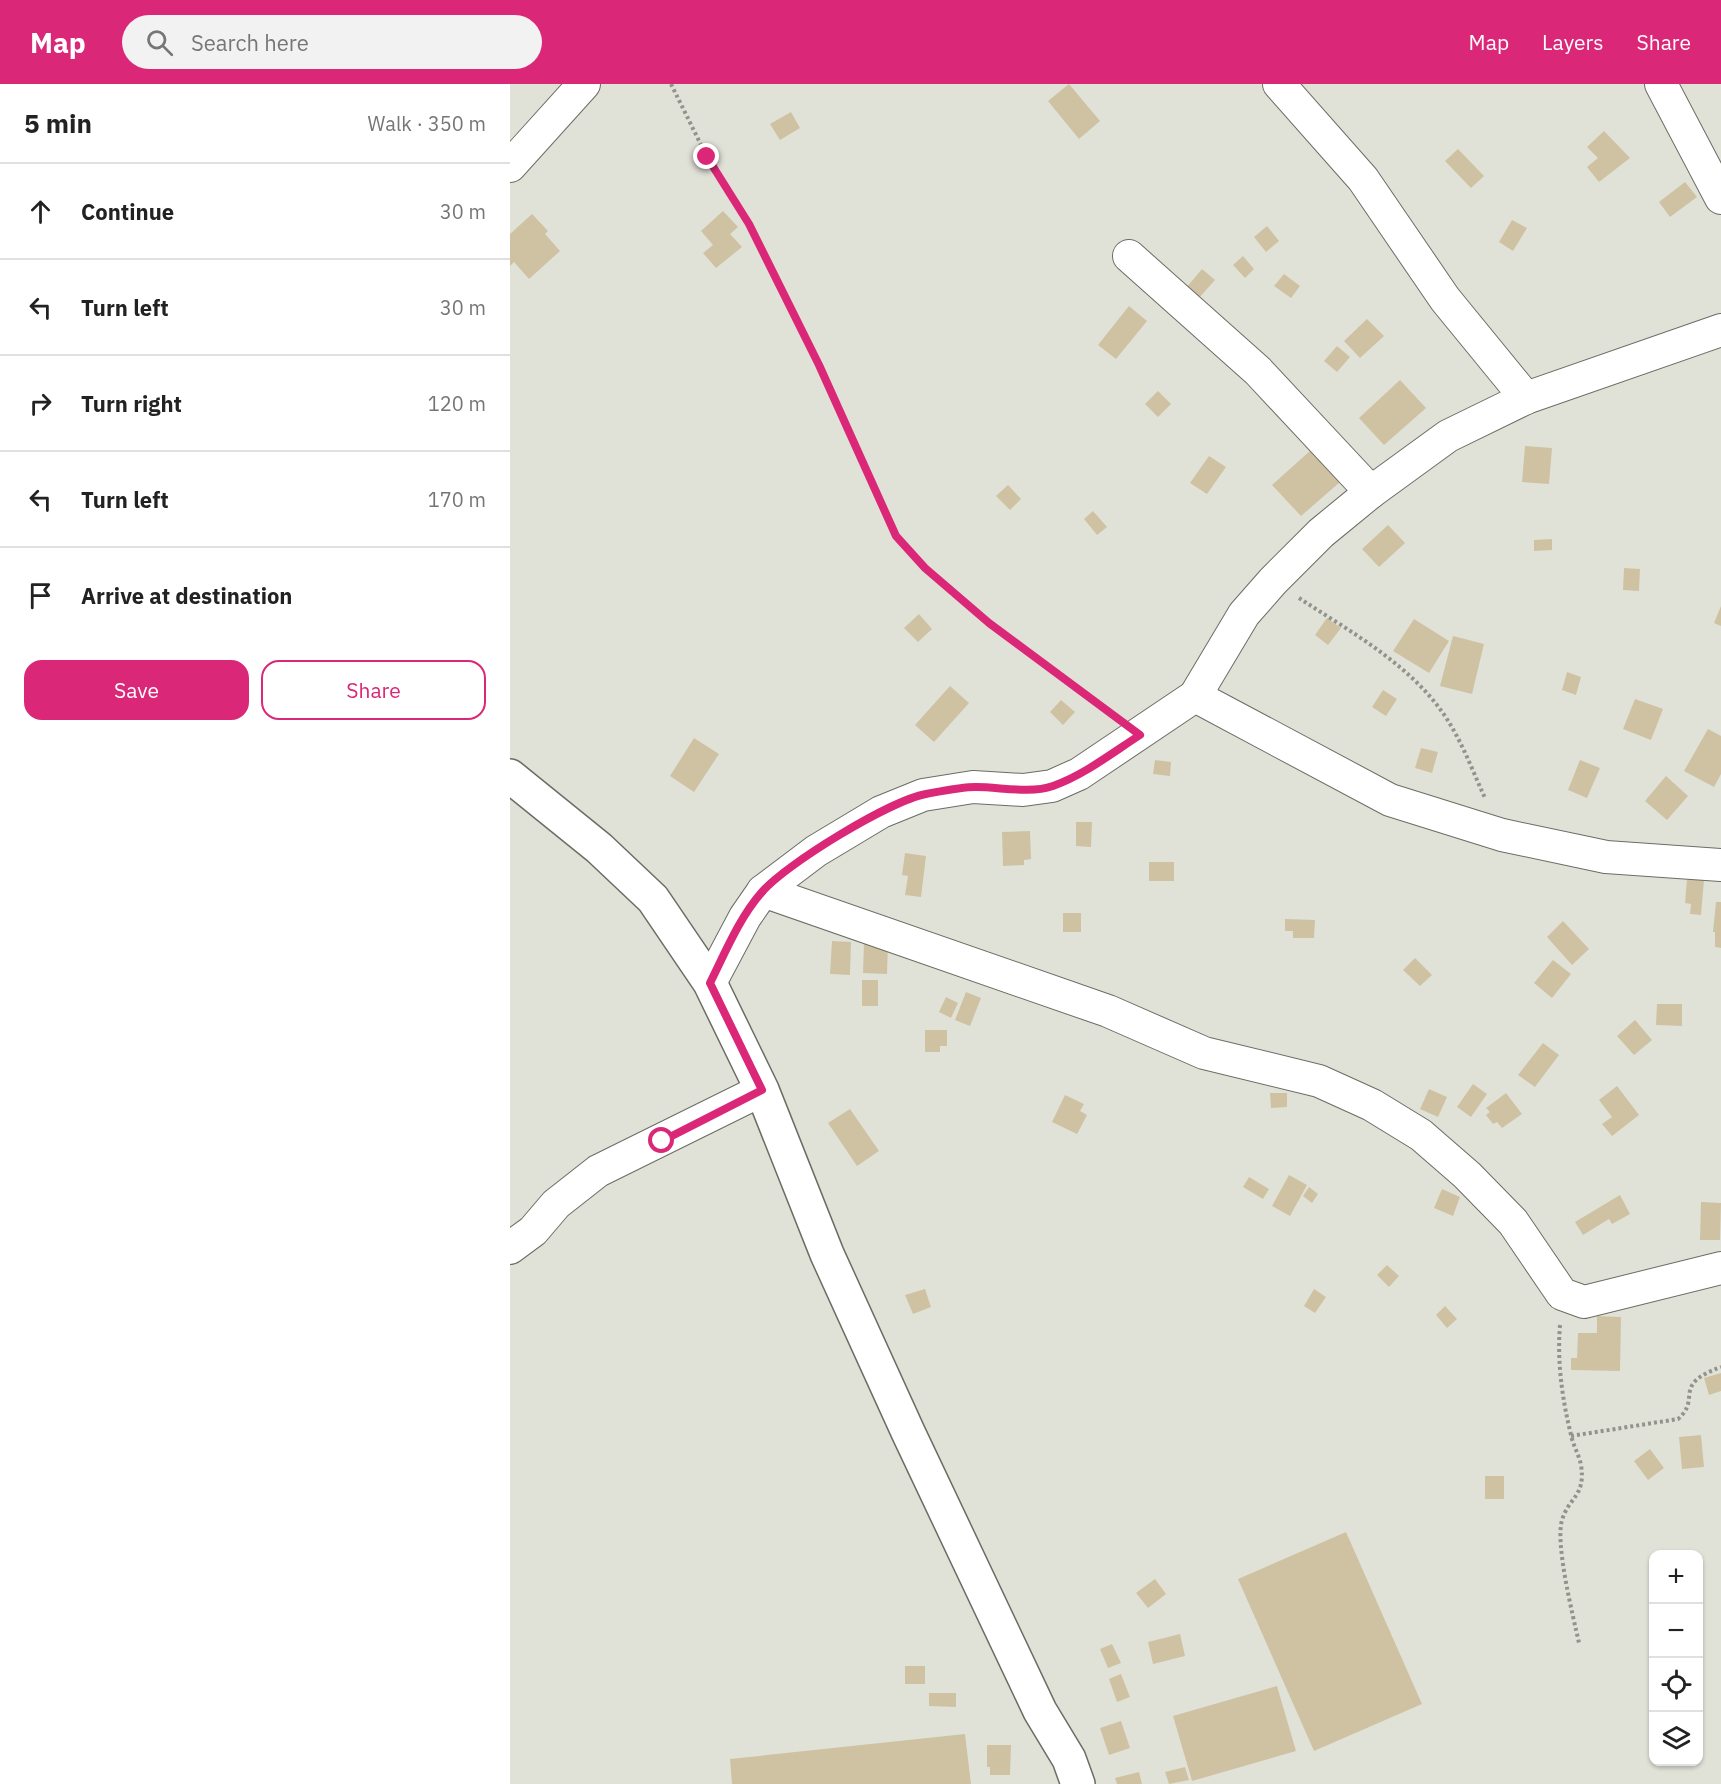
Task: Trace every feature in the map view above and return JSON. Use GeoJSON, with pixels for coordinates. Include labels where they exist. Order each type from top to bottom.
{"type":"FeatureCollection","features":[{"type":"Feature","properties":{"kind":"street"},"geometry":{"type":"LineString","coordinates":[[510,166],[584,84]]}},
{"type":"Feature","properties":{"kind":"street"},"geometry":{"type":"LineString","coordinates":[[1279,84],[1363,179],[1445,299],[1526,398]]}},
{"type":"Feature","properties":{"kind":"street"},"geometry":{"type":"LineString","coordinates":[[1661,84],[1721,198]]}},
{"type":"Feature","properties":{"kind":"street"},"geometry":{"type":"LineString","coordinates":[[1129,256],[1258,371],[1371,492]]}},
{"type":"Feature","properties":{"kind":"street"},"geometry":{"type":"LineString","coordinates":[[710,983],[745,917],[763,891],[816,851],[880,812],[923,795],[953,790],[973,787],[1023,790],[1052,786],[1079,774],[1195,696],[1244,614],[1273,581],[1321,533],[1371,492],[1448,436],[1526,398],[1721,330]]}},
{"type":"Feature","properties":{"kind":"street"},"geometry":{"type":"LineString","coordinates":[[1195,696],[1390,800],[1502,835],[1606,856],[1721,865]]}},
{"type":"Feature","properties":{"kind":"street"},"geometry":{"type":"LineString","coordinates":[[510,776],[599,848],[653,899],[710,983],[762,1090],[827,1254],[908,1432],[1040,1711],[1069,1759],[1078,1784]]}},
{"type":"Feature","properties":{"kind":"street"},"geometry":{"type":"LineString","coordinates":[[763,891],[1108,1011],[1204,1053],[1319,1081],[1372,1105],[1421,1136],[1467,1175],[1513,1222],[1562,1294],[1584,1302],[1721,1268]]}},
{"type":"Feature","properties":{"kind":"street"},"geometry":{"type":"LineString","coordinates":[[510,1248],[533,1231],[556,1204],[598,1171],[762,1090]]}},
{"type":"Feature","properties":{"kind":"path"},"geometry":{"type":"LineString","coordinates":[[671,84],[707,157],[759,244],[819,365],[896,536],[925,568],[989,623],[1140,735]]}},
{"type":"Feature","properties":{"kind":"path"},"geometry":{"type":"LineString","coordinates":[[1273,581],[1376,649],[1427,695],[1449,722],[1502,835]]}},
{"type":"Feature","properties":{"kind":"path"},"geometry":{"type":"LineString","coordinates":[[1562,1294],[1558,1371],[1571,1436],[1581,1466],[1580,1492],[1562,1520],[1562,1532],[1564,1569],[1579,1643]]}},
{"type":"Feature","properties":{"kind":"path"},"geometry":{"type":"LineString","coordinates":[[1571,1436],[1678,1419],[1684,1413],[1692,1383],[1697,1377],[1721,1367]]}},
{"type":"Feature","properties":{"kind":"building"},"geometry":{"type":"Polygon","coordinates":[[[1069,84],[1100,121],[1079,139],[1048,101],[1069,84]]]}},
{"type":"Feature","properties":{"kind":"building"},"geometry":{"type":"Polygon","coordinates":[[[791,112],[800,128],[780,140],[770,124],[791,112]]]}},
{"type":"Feature","properties":{"kind":"building"},"geometry":{"type":"Polygon","coordinates":[[[1604,131],[1630,158],[1599,182],[1587,167],[1598,158],[1587,147],[1604,131]]]}},
{"type":"Feature","properties":{"kind":"building"},"geometry":{"type":"Polygon","coordinates":[[[1458,149],[1484,176],[1471,188],[1445,161],[1458,149]]]}},
{"type":"Feature","properties":{"kind":"building"},"geometry":{"type":"Polygon","coordinates":[[[1685,182],[1697,197],[1670,217],[1659,202],[1685,182]]]}},
{"type":"Feature","properties":{"kind":"building"},"geometry":{"type":"Polygon","coordinates":[[[723,211],[738,227],[730,234],[742,247],[716,268],[703,253],[713,245],[701,231],[723,211]]]}},
{"type":"Feature","properties":{"kind":"building"},"geometry":{"type":"Polygon","coordinates":[[[532,214],[548,231],[545,234],[560,251],[529,279],[514,262],[510,266],[510,234],[532,214]]]}},
{"type":"Feature","properties":{"kind":"building"},"geometry":{"type":"Polygon","coordinates":[[[1512,220],[1527,228],[1513,251],[1499,242],[1512,220]]]}},
{"type":"Feature","properties":{"kind":"building"},"geometry":{"type":"Polygon","coordinates":[[[1267,226],[1279,241],[1266,252],[1254,237],[1267,226]]]}},
{"type":"Feature","properties":{"kind":"building"},"geometry":{"type":"Polygon","coordinates":[[[1243,256],[1254,269],[1245,278],[1233,265],[1243,256]]]}},
{"type":"Feature","properties":{"kind":"building"},"geometry":{"type":"Polygon","coordinates":[[[1202,269],[1215,280],[1199,298],[1186,288],[1202,269]]]}},
{"type":"Feature","properties":{"kind":"building"},"geometry":{"type":"Polygon","coordinates":[[[1284,274],[1300,286],[1291,298],[1274,286],[1284,274]]]}},
{"type":"Feature","properties":{"kind":"building"},"geometry":{"type":"Polygon","coordinates":[[[1129,306],[1147,321],[1116,359],[1098,345],[1129,306]]]}},
{"type":"Feature","properties":{"kind":"building"},"geometry":{"type":"Polygon","coordinates":[[[1367,319],[1384,336],[1360,358],[1344,341],[1367,319]]]}},
{"type":"Feature","properties":{"kind":"building"},"geometry":{"type":"Polygon","coordinates":[[[1337,346],[1350,357],[1337,372],[1324,361],[1337,346]]]}},
{"type":"Feature","properties":{"kind":"building"},"geometry":{"type":"Polygon","coordinates":[[[1400,380],[1426,408],[1384,445],[1359,418],[1400,380]]]}},
{"type":"Feature","properties":{"kind":"building"},"geometry":{"type":"Polygon","coordinates":[[[1158,391],[1171,404],[1158,417],[1145,404],[1158,391]]]}},
{"type":"Feature","properties":{"kind":"building"},"geometry":{"type":"Polygon","coordinates":[[[1525,446],[1552,448],[1549,484],[1522,482],[1525,446]]]}},
{"type":"Feature","properties":{"kind":"building"},"geometry":{"type":"Polygon","coordinates":[[[1311,450],[1340,482],[1301,516],[1272,485],[1311,450]]]}},
{"type":"Feature","properties":{"kind":"building"},"geometry":{"type":"Polygon","coordinates":[[[1209,456],[1226,467],[1207,494],[1190,483],[1209,456]]]}},
{"type":"Feature","properties":{"kind":"building"},"geometry":{"type":"Polygon","coordinates":[[[1008,485],[1021,499],[1010,510],[996,496],[1008,485]]]}},
{"type":"Feature","properties":{"kind":"building"},"geometry":{"type":"Polygon","coordinates":[[[1093,511],[1107,527],[1097,535],[1084,519],[1093,511]]]}},
{"type":"Feature","properties":{"kind":"building"},"geometry":{"type":"Polygon","coordinates":[[[1388,525],[1405,543],[1379,567],[1362,549],[1388,525]]]}},
{"type":"Feature","properties":{"kind":"building"},"geometry":{"type":"Polygon","coordinates":[[[1552,539],[1552,550],[1534,551],[1534,540],[1552,539]]]}},
{"type":"Feature","properties":{"kind":"building"},"geometry":{"type":"Polygon","coordinates":[[[1624,568],[1640,569],[1639,591],[1623,590],[1624,568]]]}},
{"type":"Feature","properties":{"kind":"building"},"geometry":{"type":"Polygon","coordinates":[[[1721,606],[1721,626],[1714,623],[1721,606]]]}},
{"type":"Feature","properties":{"kind":"building"},"geometry":{"type":"Polygon","coordinates":[[[919,614],[932,629],[918,642],[904,628],[919,614]]]}},
{"type":"Feature","properties":{"kind":"building"},"geometry":{"type":"Polygon","coordinates":[[[1327,618],[1341,628],[1328,645],[1315,635],[1327,618]]]}},
{"type":"Feature","properties":{"kind":"building"},"geometry":{"type":"Polygon","coordinates":[[[1414,619],[1449,641],[1429,673],[1393,651],[1414,619]]]}},
{"type":"Feature","properties":{"kind":"building"},"geometry":{"type":"Polygon","coordinates":[[[1453,636],[1484,644],[1472,694],[1440,686],[1453,636]]]}},
{"type":"Feature","properties":{"kind":"building"},"geometry":{"type":"Polygon","coordinates":[[[1567,672],[1581,677],[1576,695],[1562,690],[1567,672]]]}},
{"type":"Feature","properties":{"kind":"building"},"geometry":{"type":"Polygon","coordinates":[[[950,686],[969,703],[934,742],[915,725],[950,686]]]}},
{"type":"Feature","properties":{"kind":"building"},"geometry":{"type":"Polygon","coordinates":[[[1383,690],[1397,699],[1386,716],[1372,707],[1383,690]]]}},
{"type":"Feature","properties":{"kind":"building"},"geometry":{"type":"Polygon","coordinates":[[[1635,699],[1663,709],[1651,740],[1623,729],[1635,699]]]}},
{"type":"Feature","properties":{"kind":"building"},"geometry":{"type":"Polygon","coordinates":[[[1061,700],[1075,712],[1063,725],[1050,712],[1061,700]]]}},
{"type":"Feature","properties":{"kind":"building"},"geometry":{"type":"Polygon","coordinates":[[[1708,729],[1721,736],[1721,774],[1714,787],[1684,771],[1708,729]]]}},
{"type":"Feature","properties":{"kind":"building"},"geometry":{"type":"Polygon","coordinates":[[[694,738],[719,754],[694,792],[670,776],[694,738]]]}},
{"type":"Feature","properties":{"kind":"building"},"geometry":{"type":"Polygon","coordinates":[[[1421,748],[1438,752],[1432,773],[1415,768],[1421,748]]]}},
{"type":"Feature","properties":{"kind":"building"},"geometry":{"type":"Polygon","coordinates":[[[1155,760],[1171,762],[1170,776],[1153,774],[1155,760]]]}},
{"type":"Feature","properties":{"kind":"building"},"geometry":{"type":"Polygon","coordinates":[[[1580,760],[1600,768],[1587,798],[1568,790],[1580,760]]]}},
{"type":"Feature","properties":{"kind":"building"},"geometry":{"type":"Polygon","coordinates":[[[1666,776],[1688,796],[1667,820],[1645,801],[1666,776]]]}},
{"type":"Feature","properties":{"kind":"building"},"geometry":{"type":"Polygon","coordinates":[[[1076,822],[1092,822],[1091,847],[1076,846],[1076,822]]]}},
{"type":"Feature","properties":{"kind":"building"},"geometry":{"type":"Polygon","coordinates":[[[1030,831],[1031,859],[1024,860],[1024,865],[1003,866],[1002,832],[1030,831]]]}},
{"type":"Feature","properties":{"kind":"building"},"geometry":{"type":"Polygon","coordinates":[[[905,853],[926,856],[921,897],[905,895],[908,876],[902,875],[905,853]]]}},
{"type":"Feature","properties":{"kind":"building"},"geometry":{"type":"Polygon","coordinates":[[[1149,862],[1174,862],[1174,881],[1149,881],[1149,862]]]}},
{"type":"Feature","properties":{"kind":"building"},"geometry":{"type":"Polygon","coordinates":[[[1687,879],[1704,880],[1701,915],[1690,914],[1691,904],[1685,903],[1687,879]]]}},
{"type":"Feature","properties":{"kind":"building"},"geometry":{"type":"Polygon","coordinates":[[[1716,902],[1721,902],[1721,948],[1715,947],[1715,932],[1713,932],[1716,902]]]}},
{"type":"Feature","properties":{"kind":"building"},"geometry":{"type":"Polygon","coordinates":[[[1063,913],[1081,913],[1081,932],[1063,932],[1063,913]]]}},
{"type":"Feature","properties":{"kind":"building"},"geometry":{"type":"Polygon","coordinates":[[[1285,919],[1315,920],[1314,938],[1293,938],[1293,931],[1285,931],[1285,919]]]}},
{"type":"Feature","properties":{"kind":"building"},"geometry":{"type":"Polygon","coordinates":[[[1563,921],[1589,949],[1572,965],[1547,937],[1563,921]]]}},
{"type":"Feature","properties":{"kind":"building"},"geometry":{"type":"Polygon","coordinates":[[[832,941],[851,942],[850,975],[830,974],[832,941]]]}},
{"type":"Feature","properties":{"kind":"building"},"geometry":{"type":"Polygon","coordinates":[[[864,942],[888,942],[887,974],[863,973],[864,942]]]}},
{"type":"Feature","properties":{"kind":"building"},"geometry":{"type":"Polygon","coordinates":[[[1415,958],[1432,975],[1420,986],[1403,970],[1415,958]]]}},
{"type":"Feature","properties":{"kind":"building"},"geometry":{"type":"Polygon","coordinates":[[[1553,960],[1571,974],[1552,998],[1534,983],[1553,960]]]}},
{"type":"Feature","properties":{"kind":"building"},"geometry":{"type":"Polygon","coordinates":[[[862,980],[878,980],[878,1006],[862,1006],[862,980]]]}},
{"type":"Feature","properties":{"kind":"building"},"geometry":{"type":"Polygon","coordinates":[[[966,992],[981,998],[970,1026],[955,1020],[966,992]]]}},
{"type":"Feature","properties":{"kind":"building"},"geometry":{"type":"Polygon","coordinates":[[[946,997],[958,1003],[951,1018],[939,1012],[946,997]]]}},
{"type":"Feature","properties":{"kind":"building"},"geometry":{"type":"Polygon","coordinates":[[[1657,1004],[1682,1004],[1682,1026],[1656,1025],[1657,1004]]]}},
{"type":"Feature","properties":{"kind":"building"},"geometry":{"type":"Polygon","coordinates":[[[1635,1020],[1652,1040],[1634,1055],[1617,1036],[1635,1020]]]}},
{"type":"Feature","properties":{"kind":"building"},"geometry":{"type":"Polygon","coordinates":[[[925,1030],[947,1030],[947,1046],[940,1046],[940,1052],[925,1052],[925,1030]]]}},
{"type":"Feature","properties":{"kind":"building"},"geometry":{"type":"Polygon","coordinates":[[[1543,1043],[1559,1055],[1535,1087],[1518,1075],[1543,1043]]]}},
{"type":"Feature","properties":{"kind":"building"},"geometry":{"type":"Polygon","coordinates":[[[1473,1084],[1487,1094],[1471,1117],[1457,1107],[1473,1084]]]}},
{"type":"Feature","properties":{"kind":"building"},"geometry":{"type":"Polygon","coordinates":[[[1617,1086],[1639,1115],[1612,1136],[1602,1124],[1612,1117],[1599,1100],[1617,1086]]]}},
{"type":"Feature","properties":{"kind":"building"},"geometry":{"type":"Polygon","coordinates":[[[1429,1089],[1447,1097],[1438,1117],[1420,1109],[1429,1089]]]}},
{"type":"Feature","properties":{"kind":"building"},"geometry":{"type":"Polygon","coordinates":[[[1270,1093],[1287,1093],[1287,1107],[1271,1108],[1270,1093]]]}},
{"type":"Feature","properties":{"kind":"building"},"geometry":{"type":"Polygon","coordinates":[[[1506,1093],[1522,1114],[1502,1128],[1497,1122],[1493,1124],[1486,1115],[1490,1112],[1486,1108],[1506,1093]]]}},
{"type":"Feature","properties":{"kind":"building"},"geometry":{"type":"Polygon","coordinates":[[[1065,1095],[1084,1104],[1080,1111],[1087,1115],[1077,1134],[1052,1122],[1065,1095]]]}},
{"type":"Feature","properties":{"kind":"building"},"geometry":{"type":"Polygon","coordinates":[[[850,1109],[879,1151],[857,1166],[828,1123],[850,1109]]]}},
{"type":"Feature","properties":{"kind":"building"},"geometry":{"type":"Polygon","coordinates":[[[1289,1175],[1307,1185],[1290,1216],[1272,1206],[1289,1175]]]}},
{"type":"Feature","properties":{"kind":"building"},"geometry":{"type":"Polygon","coordinates":[[[1249,1177],[1269,1189],[1263,1199],[1243,1187],[1249,1177]]]}},
{"type":"Feature","properties":{"kind":"building"},"geometry":{"type":"Polygon","coordinates":[[[1309,1187],[1318,1194],[1312,1203],[1303,1196],[1309,1187]]]}},
{"type":"Feature","properties":{"kind":"building"},"geometry":{"type":"Polygon","coordinates":[[[1442,1189],[1460,1197],[1453,1216],[1434,1208],[1442,1189]]]}},
{"type":"Feature","properties":{"kind":"building"},"geometry":{"type":"Polygon","coordinates":[[[1620,1195],[1630,1214],[1612,1224],[1609,1219],[1583,1235],[1575,1222],[1620,1195]]]}},
{"type":"Feature","properties":{"kind":"building"},"geometry":{"type":"Polygon","coordinates":[[[1701,1202],[1721,1203],[1720,1240],[1700,1240],[1701,1202]]]}},
{"type":"Feature","properties":{"kind":"building"},"geometry":{"type":"Polygon","coordinates":[[[1387,1265],[1399,1276],[1389,1287],[1377,1275],[1387,1265]]]}},
{"type":"Feature","properties":{"kind":"building"},"geometry":{"type":"Polygon","coordinates":[[[925,1289],[931,1307],[913,1314],[905,1295],[925,1289]]]}},
{"type":"Feature","properties":{"kind":"building"},"geometry":{"type":"Polygon","coordinates":[[[1314,1289],[1326,1297],[1315,1313],[1304,1306],[1314,1289]]]}},
{"type":"Feature","properties":{"kind":"building"},"geometry":{"type":"Polygon","coordinates":[[[1445,1306],[1457,1319],[1447,1328],[1436,1315],[1445,1306]]]}},
{"type":"Feature","properties":{"kind":"building"},"geometry":{"type":"Polygon","coordinates":[[[1597,1316],[1621,1317],[1620,1371],[1571,1370],[1571,1358],[1577,1358],[1578,1333],[1597,1333],[1597,1316]]]}},
{"type":"Feature","properties":{"kind":"building"},"geometry":{"type":"Polygon","coordinates":[[[1721,1373],[1721,1391],[1709,1395],[1704,1378],[1721,1373]]]}},
{"type":"Feature","properties":{"kind":"building"},"geometry":{"type":"Polygon","coordinates":[[[1701,1435],[1704,1467],[1682,1469],[1679,1437],[1701,1435]]]}},
{"type":"Feature","properties":{"kind":"building"},"geometry":{"type":"Polygon","coordinates":[[[1650,1449],[1664,1468],[1648,1480],[1634,1461],[1650,1449]]]}},
{"type":"Feature","properties":{"kind":"building"},"geometry":{"type":"Polygon","coordinates":[[[1485,1476],[1504,1476],[1504,1499],[1485,1499],[1485,1476]]]}},
{"type":"Feature","properties":{"kind":"building"},"geometry":{"type":"Polygon","coordinates":[[[1346,1532],[1422,1704],[1314,1751],[1238,1579],[1346,1532]]]}},
{"type":"Feature","properties":{"kind":"building"},"geometry":{"type":"Polygon","coordinates":[[[1155,1579],[1166,1594],[1148,1608],[1136,1593],[1155,1579]]]}},
{"type":"Feature","properties":{"kind":"building"},"geometry":{"type":"Polygon","coordinates":[[[1180,1634],[1185,1656],[1153,1664],[1148,1642],[1180,1634]]]}},
{"type":"Feature","properties":{"kind":"building"},"geometry":{"type":"Polygon","coordinates":[[[1112,1644],[1121,1663],[1108,1668],[1100,1649],[1112,1644]]]}},
{"type":"Feature","properties":{"kind":"building"},"geometry":{"type":"Polygon","coordinates":[[[905,1666],[925,1666],[925,1684],[905,1684],[905,1666]]]}},
{"type":"Feature","properties":{"kind":"building"},"geometry":{"type":"Polygon","coordinates":[[[1121,1674],[1130,1697],[1117,1702],[1109,1679],[1121,1674]]]}},
{"type":"Feature","properties":{"kind":"building"},"geometry":{"type":"Polygon","coordinates":[[[1277,1686],[1296,1751],[1192,1781],[1173,1716],[1277,1686]]]}},
{"type":"Feature","properties":{"kind":"building"},"geometry":{"type":"Polygon","coordinates":[[[929,1693],[956,1693],[956,1707],[929,1706],[929,1693]]]}},
{"type":"Feature","properties":{"kind":"building"},"geometry":{"type":"Polygon","coordinates":[[[1121,1721],[1130,1748],[1109,1755],[1100,1728],[1121,1721]]]}},
{"type":"Feature","properties":{"kind":"building"},"geometry":{"type":"Polygon","coordinates":[[[965,1734],[971,1784],[732,1784],[730,1759],[965,1734]]]}},
{"type":"Feature","properties":{"kind":"building"},"geometry":{"type":"Polygon","coordinates":[[[987,1745],[1011,1745],[1010,1775],[990,1775],[990,1767],[987,1767],[987,1745]]]}},
{"type":"Feature","properties":{"kind":"building"},"geometry":{"type":"Polygon","coordinates":[[[1185,1767],[1189,1780],[1169,1784],[1165,1772],[1185,1767]]]}},
{"type":"Feature","properties":{"kind":"building"},"geometry":{"type":"Polygon","coordinates":[[[1139,1772],[1142,1784],[1117,1784],[1115,1778],[1139,1772]]]}},
{"type":"Feature","properties":{"kind":"route"},"geometry":{"type":"LineString","coordinates":[[662,1141],[762,1090],[710,983],[745,917],[763,891],[816,851],[880,812],[923,795],[973,787],[1023,790],[1052,786],[1079,774],[1140,735],[989,623],[925,568],[896,536],[819,365],[749,224],[707,157]]}}]}
